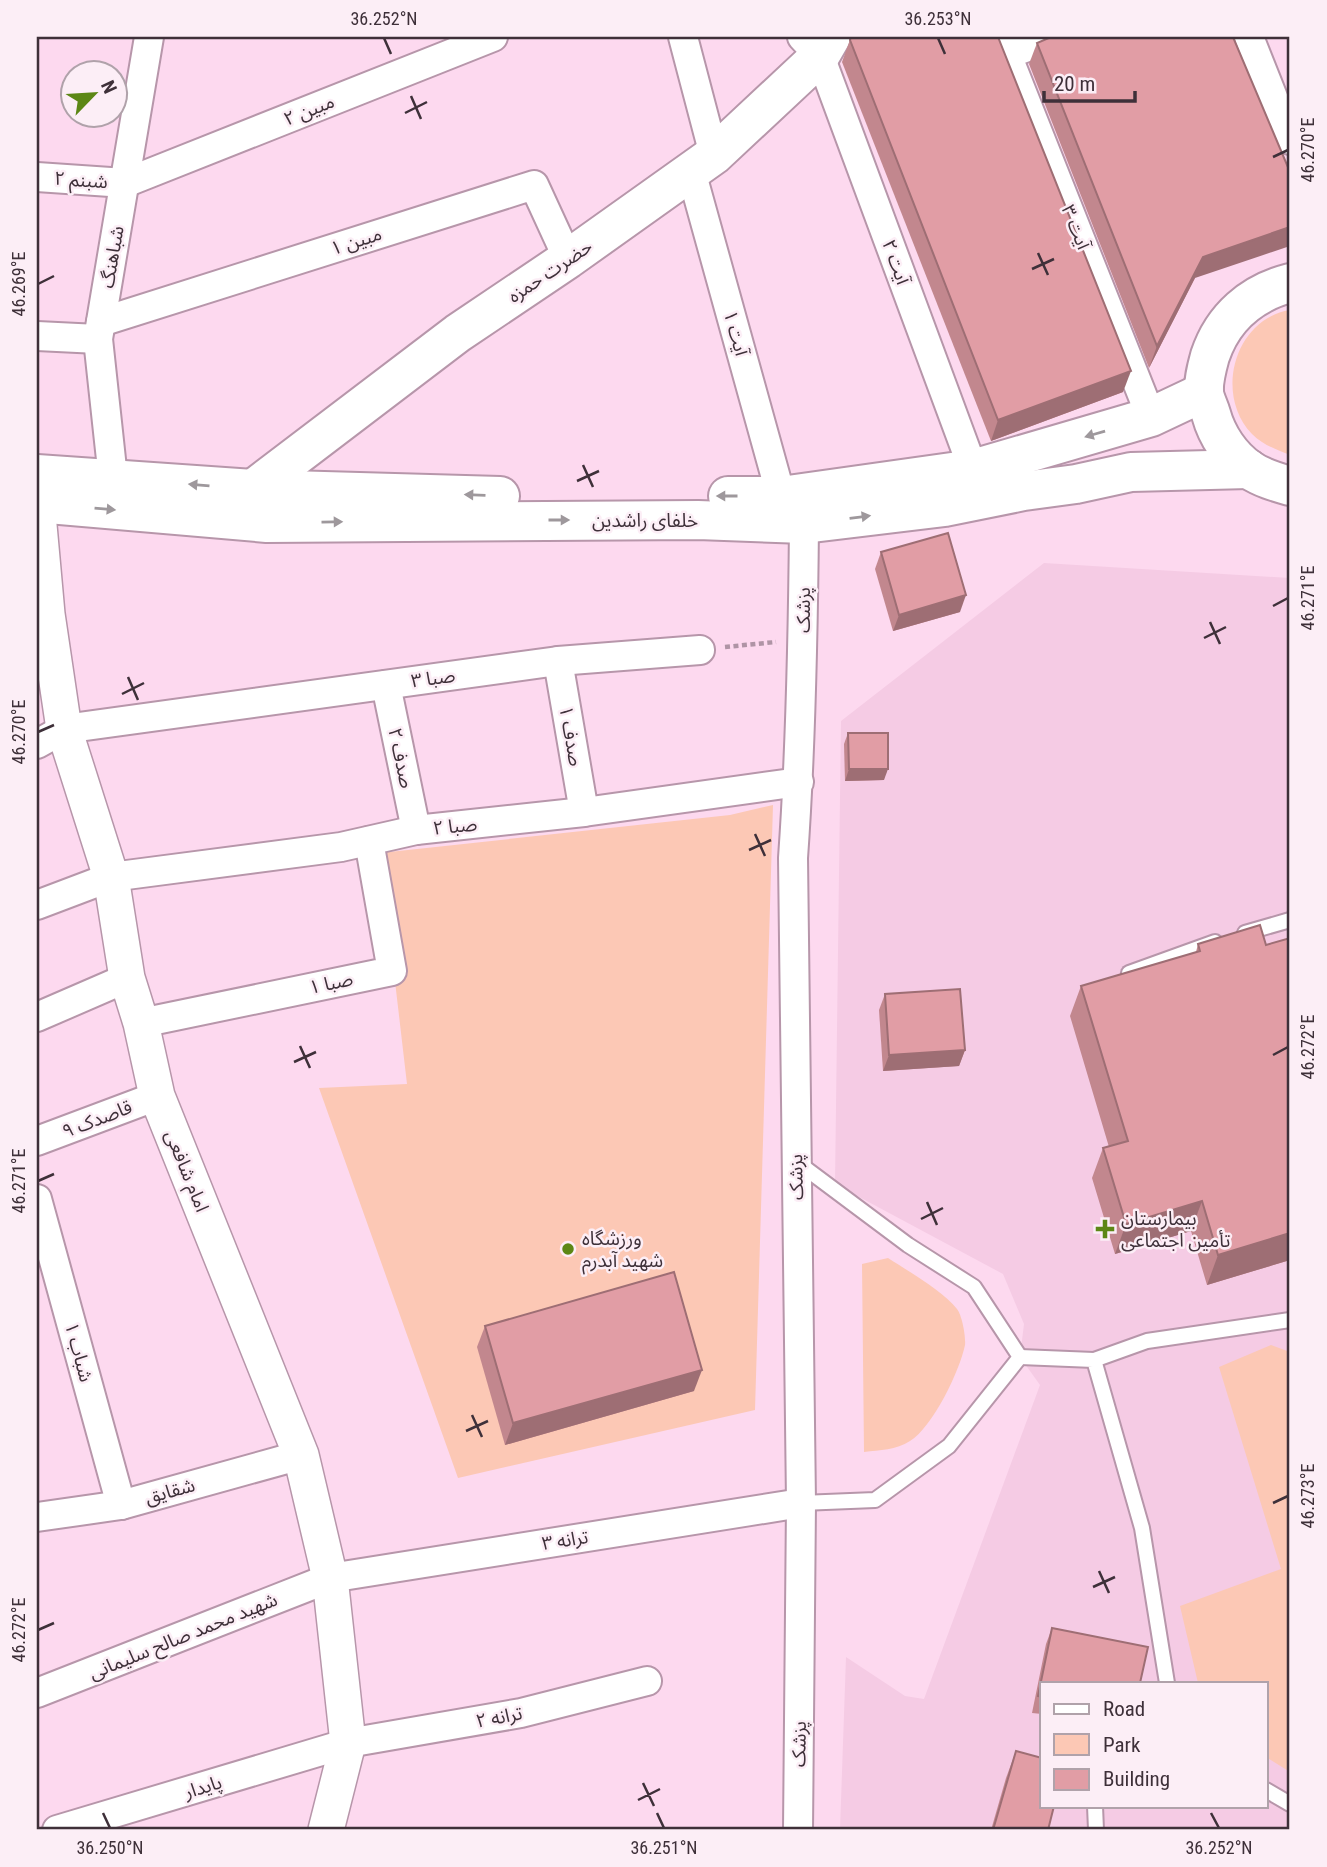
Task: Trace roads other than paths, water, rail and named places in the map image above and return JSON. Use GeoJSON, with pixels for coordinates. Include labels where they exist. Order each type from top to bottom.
{"type":"FeatureCollection","features":[{"type":"Feature","properties":{"kind":"main road","name":"حضرت حمزه"},"geometry":{"type":"LineString","coordinates":[[253,489],[458,333],[703,163],[818,43]]}},
{"type":"Feature","properties":{"kind":"main road"},"geometry":{"type":"LineString","coordinates":[[1290,283],[1259,294],[1234,313],[1215,340],[1206,370],[1204,392],[1215,428],[1230,451],[1249,470],[1290,486]]}},
{"type":"Feature","properties":{"kind":"main road","name":"خلفای راشدین"},"geometry":{"type":"LineString","coordinates":[[37,503],[267,523],[698,520],[792,510],[973,469],[1151,417],[1204,392]]}},
{"type":"Feature","properties":{"kind":"main road","name":"خلفای راشدین"},"geometry":{"type":"LineString","coordinates":[[37,474],[253,489],[494,496],[792,510],[945,507],[1131,472],[1249,470]]}},
{"type":"Feature","properties":{"kind":"street","name":"شباهنگ"},"geometry":{"type":"LineString","coordinates":[[113,478],[99,330],[149,37]]}},
{"type":"Feature","properties":{"kind":"street","name":"مبین ۲"},"geometry":{"type":"LineString","coordinates":[[125,183],[493,37]]}},
{"type":"Feature","properties":{"kind":"street","name":"آیت ۱"},"geometry":{"type":"LineString","coordinates":[[683,37],[703,163],[792,510]]}},
{"type":"Feature","properties":{"kind":"street"},"geometry":{"type":"LineString","coordinates":[[1004,46],[1055,37]]}},
{"type":"Feature","properties":{"kind":"street"},"geometry":{"type":"LineString","coordinates":[[1249,37],[1290,140]]}},
{"type":"Feature","properties":{"kind":"street","name":"آیت ۲"},"geometry":{"type":"LineString","coordinates":[[818,43],[973,469]]}},
{"type":"Feature","properties":{"kind":"street","name":"آیت ۳"},"geometry":{"type":"LineString","coordinates":[[1004,46],[1151,417]]}},
{"type":"Feature","properties":{"kind":"street","name":"شبنم ۲"},"geometry":{"type":"LineString","coordinates":[[37,177],[125,183]]}},
{"type":"Feature","properties":{"kind":"street","name":"مبین ۱"},"geometry":{"type":"LineString","coordinates":[[99,330],[534,185],[568,259]]}},
{"type":"Feature","properties":{"kind":"street"},"geometry":{"type":"LineString","coordinates":[[37,336],[99,330]]}},
{"type":"Feature","properties":{"kind":"street","name":"امام شافعی"},"geometry":{"type":"LineString","coordinates":[[37,503],[51,737],[111,877],[127,978],[141,1023],[157,1096],[301,1455],[330,1578],[348,1743],[326,1830]]}},
{"type":"Feature","properties":{"kind":"street","name":"پزشک"},"geometry":{"type":"LineString","coordinates":[[792,510],[803,638],[799,782],[793,858],[801,1503],[798,1830]]}},
{"type":"Feature","properties":{"kind":"street","name":"صبا ۳"},"geometry":{"type":"LineString","coordinates":[[51,737],[558,661],[700,650]]}},
{"type":"Feature","properties":{"kind":"street","name":"صدف ۱"},"geometry":{"type":"LineString","coordinates":[[558,661],[584,812]]}},
{"type":"Feature","properties":{"kind":"street","name":"صدف ۲"},"geometry":{"type":"LineString","coordinates":[[386,685],[416,830]]}},
{"type":"Feature","properties":{"kind":"street","name":"صبا ۲"},"geometry":{"type":"LineString","coordinates":[[37,905],[111,877],[341,848],[416,830],[584,812],[799,782]]}},
{"type":"Feature","properties":{"kind":"street","name":"صبا ۱"},"geometry":{"type":"LineString","coordinates":[[141,1023],[392,971],[369,841]]}},
{"type":"Feature","properties":{"kind":"street"},"geometry":{"type":"LineString","coordinates":[[37,1017],[127,978]]}},
{"type":"Feature","properties":{"kind":"street","name":"قاصدک ۹"},"geometry":{"type":"LineString","coordinates":[[37,1141],[157,1096]]}},
{"type":"Feature","properties":{"kind":"street","name":"شباب ۱"},"geometry":{"type":"LineString","coordinates":[[37,1199],[121,1504]]}},
{"type":"Feature","properties":{"kind":"street","name":"شقایق"},"geometry":{"type":"LineString","coordinates":[[37,1517],[121,1504],[301,1455]]}},
{"type":"Feature","properties":{"kind":"street","name":"ترانه ۳"},"geometry":{"type":"LineString","coordinates":[[330,1578],[801,1503]]}},
{"type":"Feature","properties":{"kind":"street","name":"شهید محمد صالح سلیمانی"},"geometry":{"type":"LineString","coordinates":[[37,1693],[330,1578]]}},
{"type":"Feature","properties":{"kind":"street","name":"ترانه ۲"},"geometry":{"type":"LineString","coordinates":[[348,1743],[521,1713],[647,1681]]}},
{"type":"Feature","properties":{"kind":"street","name":"پایدار"},"geometry":{"type":"LineString","coordinates":[[57,1830],[348,1743]]}},
{"type":"Feature","properties":{"kind":"lane"},"geometry":{"type":"LineString","coordinates":[[1121,976],[1199,947],[1290,919]]}},
{"type":"Feature","properties":{"kind":"lane"},"geometry":{"type":"LineString","coordinates":[[796,1161],[908,1245],[974,1287],[1020,1357]]}},
{"type":"Feature","properties":{"kind":"lane"},"geometry":{"type":"LineString","coordinates":[[1020,1357],[1094,1360],[1147,1340],[1290,1320]]}},
{"type":"Feature","properties":{"kind":"lane"},"geometry":{"type":"LineString","coordinates":[[801,1503],[875,1500],[949,1446],[1020,1357]]}},
{"type":"Feature","properties":{"kind":"lane"},"geometry":{"type":"LineString","coordinates":[[1094,1360],[1142,1528],[1167,1682]]}},
{"type":"Feature","properties":{"kind":"lane"},"geometry":{"type":"LineString","coordinates":[[1268,1791],[1290,1804]]}},
{"type":"Feature","properties":{"kind":"lane"},"geometry":{"type":"LineString","coordinates":[[1096,1808],[1096,1830]]}},
{"type":"Feature","properties":{"kind":"place","name":"بیمارستان تأمین اجتماعی"},"geometry":{"type":"Point","coordinates":[1105,1229]}},
{"type":"Feature","properties":{"kind":"place","name":"ورزشگاه شهید آبدرم"},"geometry":{"type":"Point","coordinates":[568,1249]}}]}
